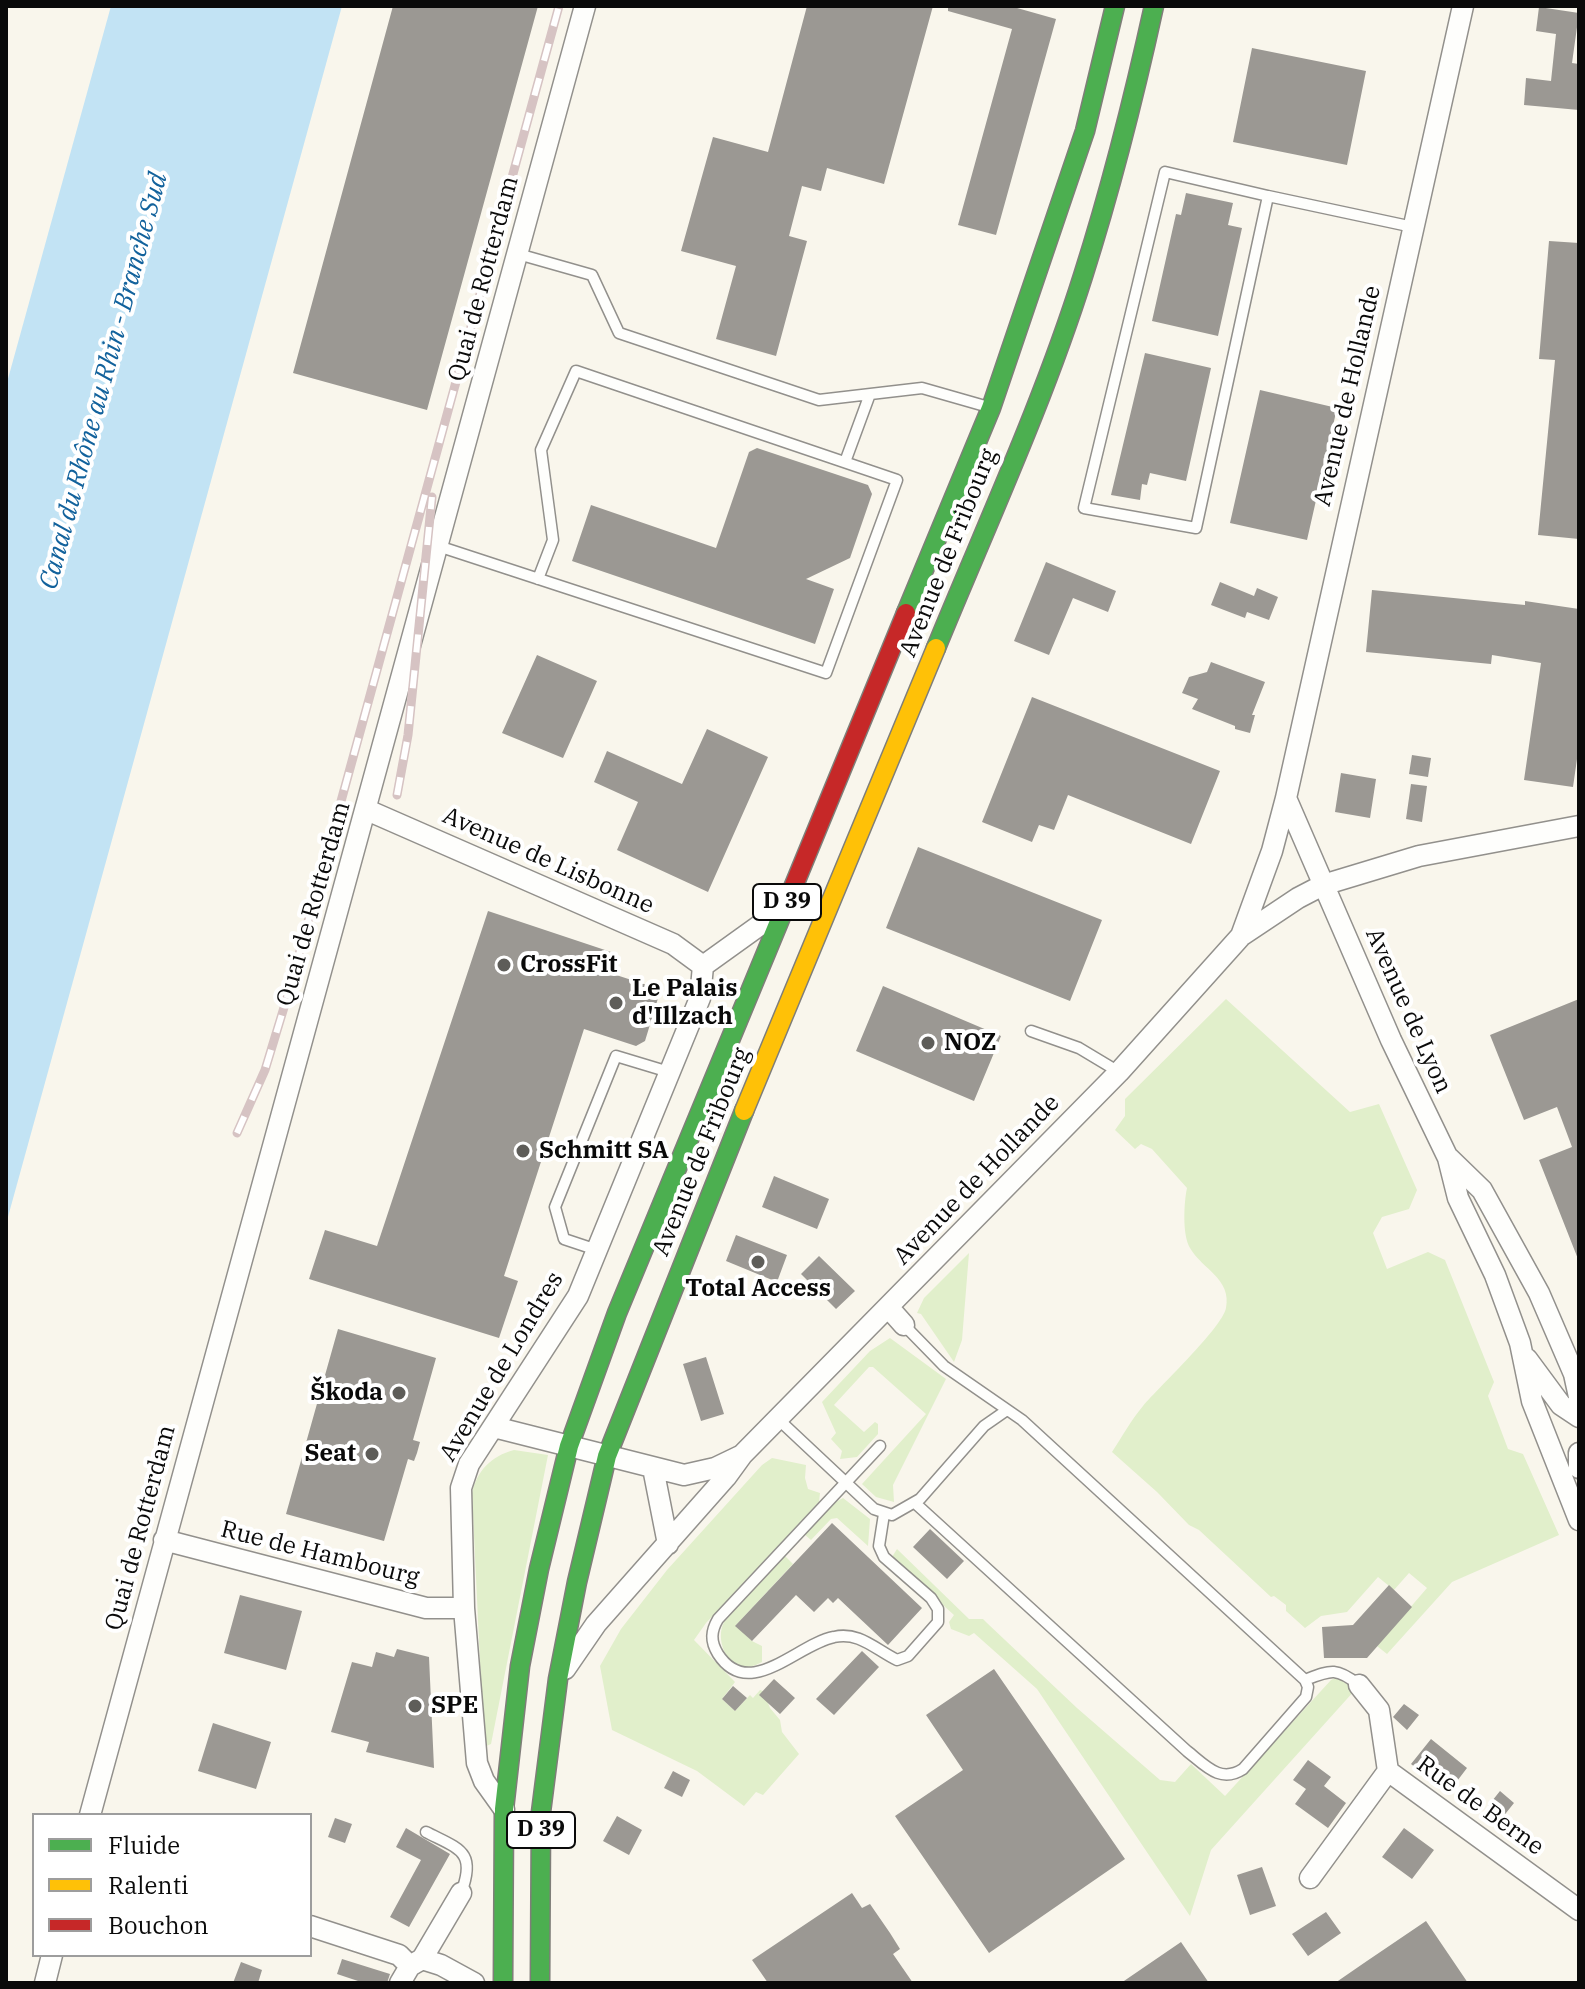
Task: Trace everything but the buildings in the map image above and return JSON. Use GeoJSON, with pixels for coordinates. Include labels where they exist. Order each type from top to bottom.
{"type":"FeatureCollection","features":[{"type":"Feature","properties":{"kind":"main road","name":"Avenue de Fribourg"},"geometry":{"type":"LineString","coordinates":[[503,1983],[504,1809],[520,1666],[539,1569],[569,1446],[617,1313],[991,408],[1085,131],[1115,6]]}},
{"type":"Feature","properties":{"kind":"main road","name":"Avenue de Fribourg"},"geometry":{"type":"LineString","coordinates":[[540,1983],[541,1812],[558,1679],[607,1456],[698,1222],[1033,413],[1083,277],[1136,87],[1154,6]]}},
{"type":"Feature","properties":{"kind":"street","name":"Quai de Rotterdam"},"geometry":{"type":"LineString","coordinates":[[91,1813],[585,6]]}},
{"type":"Feature","properties":{"kind":"street","name":"Avenue de Hollande"},"geometry":{"type":"LineString","coordinates":[[1241,936],[1272,851],[1286,798],[1463,6]]}},
{"type":"Feature","properties":{"kind":"street"},"geometry":{"type":"LineString","coordinates":[[1286,798],[1323,885]]}},
{"type":"Feature","properties":{"kind":"street","name":"Avenue de Lisbonne"},"geometry":{"type":"LineString","coordinates":[[367,810],[673,944],[703,966]]}},
{"type":"Feature","properties":{"kind":"street","name":"Avenue de Hollande"},"geometry":{"type":"LineString","coordinates":[[558,1679],[596,1624],[742,1455],[1119,1072],[1241,936],[1323,885],[1419,856],[1579,826]]}},
{"type":"Feature","properties":{"kind":"street","name":"Avenue de Lyon"},"geometry":{"type":"LineString","coordinates":[[1323,885],[1391,1040],[1448,1158],[1458,1198],[1495,1275],[1524,1356],[1532,1401],[1579,1520]]}},
{"type":"Feature","properties":{"kind":"street"},"geometry":{"type":"LineString","coordinates":[[703,966],[785,906]]}},
{"type":"Feature","properties":{"kind":"street","name":"Avenue de Londres"},"geometry":{"type":"LineString","coordinates":[[504,1809],[484,1781],[477,1763],[464,1608],[461,1488],[469,1464],[578,1296],[700,998],[703,966]]}},
{"type":"Feature","properties":{"kind":"street","name":"Avenue de Lyon"},"geometry":{"type":"LineString","coordinates":[[1448,1158],[1482,1190],[1539,1293],[1574,1374],[1579,1397]]}},
{"type":"Feature","properties":{"kind":"street"},"geometry":{"type":"LineString","coordinates":[[888,1307],[904,1325]]}},
{"type":"Feature","properties":{"kind":"street","name":"Avenue de Lyon"},"geometry":{"type":"LineString","coordinates":[[1524,1356],[1561,1405],[1579,1417]]}},
{"type":"Feature","properties":{"kind":"street","name":"Avenue de Hollande"},"geometry":{"type":"LineString","coordinates":[[494,1427],[684,1475],[715,1468],[742,1455]]}},
{"type":"Feature","properties":{"kind":"street"},"geometry":{"type":"LineString","coordinates":[[1579,1453],[1579,1468]]}},
{"type":"Feature","properties":{"kind":"street"},"geometry":{"type":"LineString","coordinates":[[653,1468],[668,1544]]}},
{"type":"Feature","properties":{"kind":"street","name":"Rue de Hambourg"},"geometry":{"type":"LineString","coordinates":[[164,1540],[426,1608],[464,1608]]}},
{"type":"Feature","properties":{"kind":"street","name":"Rue de Berne"},"geometry":{"type":"LineString","coordinates":[[1310,1878],[1388,1771],[1379,1710],[1359,1685]]}},
{"type":"Feature","properties":{"kind":"street","name":"Rue de Berne"},"geometry":{"type":"LineString","coordinates":[[1388,1771],[1579,1910]]}},
{"type":"Feature","properties":{"kind":"street"},"geometry":{"type":"LineString","coordinates":[[411,1969],[461,1893]]}},
{"type":"Feature","properties":{"kind":"street"},"geometry":{"type":"LineString","coordinates":[[312,1927],[399,1955],[411,1969]]}},
{"type":"Feature","properties":{"kind":"street"},"geometry":{"type":"LineString","coordinates":[[45,1983],[52,1957]]}},
{"type":"Feature","properties":{"kind":"street"},"geometry":{"type":"LineString","coordinates":[[411,1969],[441,1965],[474,1983]]}},
{"type":"Feature","properties":{"kind":"lane"},"geometry":{"type":"LineString","coordinates":[[1268,196],[1196,528],[1084,508],[1165,172],[1413,227]]}},
{"type":"Feature","properties":{"kind":"lane"},"geometry":{"type":"LineString","coordinates":[[518,254],[592,275],[619,333],[819,400],[922,388],[991,408]]}},
{"type":"Feature","properties":{"kind":"lane"},"geometry":{"type":"LineString","coordinates":[[438,546],[538,579],[826,673],[897,480],[576,371],[541,450],[553,540],[538,579]]}},
{"type":"Feature","properties":{"kind":"lane"},"geometry":{"type":"LineString","coordinates":[[845,462],[870,394]]}},
{"type":"Feature","properties":{"kind":"lane"},"geometry":{"type":"LineString","coordinates":[[1031,1031],[1079,1048],[1119,1072]]}},
{"type":"Feature","properties":{"kind":"lane"},"geometry":{"type":"LineString","coordinates":[[597,1250],[564,1239],[555,1207],[616,1056],[669,1072]]}},
{"type":"Feature","properties":{"kind":"lane"},"geometry":{"type":"LineString","coordinates":[[904,1325],[944,1366],[1022,1420],[1305,1680],[1308,1687],[1306,1697],[1243,1769],[1224,1777],[1187,1751],[915,1503]]}},
{"type":"Feature","properties":{"kind":"lane"},"geometry":{"type":"LineString","coordinates":[[778,1419],[874,1509],[892,1515],[915,1503],[984,1426],[1007,1410]]}},
{"type":"Feature","properties":{"kind":"lane"},"geometry":{"type":"LineString","coordinates":[[880,1446],[718,1619],[713,1628],[712,1644],[720,1657],[733,1670],[748,1674],[762,1671],[835,1636],[865,1639],[897,1660],[908,1656],[938,1622],[938,1609],[931,1598],[884,1557],[879,1546],[884,1514]]}},
{"type":"Feature","properties":{"kind":"lane"},"geometry":{"type":"LineString","coordinates":[[1305,1680],[1328,1671],[1341,1671],[1359,1685]]}},
{"type":"Feature","properties":{"kind":"lane"},"geometry":{"type":"LineString","coordinates":[[426,1832],[455,1847],[467,1861],[469,1869],[461,1893]]}},
{"type":"Feature","properties":{"kind":"green space"},"geometry":{"type":"Polygon","coordinates":[[[1226,999],[1350,1112],[1379,1104],[1417,1190],[1409,1209],[1382,1217],[1373,1233],[1387,1269],[1428,1252],[1445,1260],[1494,1382],[1488,1396],[1508,1449],[1523,1454],[1559,1535],[1452,1582],[1387,1654],[1377,1646],[1427,1588],[1409,1573],[1394,1590],[1378,1577],[1347,1612],[1321,1616],[1305,1628],[1286,1611],[1286,1605],[1271,1597],[1199,1530],[1189,1525],[1112,1452],[1143,1406],[1214,1329],[1226,1308],[1227,1298],[1215,1275],[1187,1242],[1184,1218],[1187,1188],[1152,1149],[1141,1144],[1135,1149],[1115,1130],[1125,1116],[1125,1099],[1226,999]]]}},
{"type":"Feature","properties":{"kind":"green space"},"geometry":{"type":"Polygon","coordinates":[[[969,1253],[962,1340],[954,1362],[921,1314],[917,1313],[924,1298],[969,1253]]]}},
{"type":"Feature","properties":{"kind":"green space"},"geometry":{"type":"Polygon","coordinates":[[[890,1338],[946,1379],[893,1485],[894,1502],[876,1497],[862,1484],[926,1414],[873,1367],[869,1367],[834,1405],[864,1432],[875,1422],[878,1424],[878,1434],[857,1457],[840,1459],[842,1451],[831,1439],[836,1433],[822,1402],[870,1351],[890,1338]]]}},
{"type":"Feature","properties":{"kind":"green space"},"geometry":{"type":"Polygon","coordinates":[[[514,1450],[548,1455],[491,1744],[484,1747],[472,1493],[477,1478],[486,1466],[498,1456],[514,1450]]]}},
{"type":"Feature","properties":{"kind":"green space"},"geometry":{"type":"Polygon","coordinates":[[[772,1458],[806,1465],[808,1489],[820,1493],[819,1502],[706,1623],[694,1640],[735,1682],[722,1699],[735,1711],[750,1695],[753,1698],[760,1690],[763,1691],[770,1708],[780,1720],[782,1732],[799,1754],[763,1795],[756,1792],[744,1806],[697,1771],[612,1730],[600,1666],[621,1629],[667,1570],[762,1465],[772,1458]]]}},
{"type":"Feature","properties":{"kind":"green space"},"geometry":{"type":"Polygon","coordinates":[[[843,1498],[870,1519],[868,1546],[837,1518],[831,1519],[811,1540],[804,1534],[834,1503],[843,1498]]]}},
{"type":"Feature","properties":{"kind":"green space"},"geometry":{"type":"Polygon","coordinates":[[[897,1549],[969,1619],[983,1619],[1077,1708],[1160,1780],[1175,1782],[1191,1764],[1225,1796],[1331,1680],[1337,1677],[1355,1690],[1211,1850],[1190,1916],[1037,1689],[974,1633],[969,1636],[951,1629],[949,1622],[954,1615],[895,1562],[892,1557],[897,1549]]]}},
{"type":"Feature","properties":{"kind":"green space"},"geometry":{"type":"Polygon","coordinates":[[[785,1556],[793,1564],[736,1625],[762,1646],[762,1662],[749,1667],[734,1663],[724,1652],[722,1644],[724,1622],[785,1556]]]}},
{"type":"Feature","properties":{"kind":"water","name":"Canal du Rhône au Rhin - Branche Sud"},"geometry":{"type":"Polygon","coordinates":[[[111,6],[342,6],[6,1224],[6,386],[111,6]]]}},
{"type":"Feature","properties":{"kind":"railway"},"geometry":{"type":"LineString","coordinates":[[237,1133],[265,1070],[289,991],[559,6]]}},
{"type":"Feature","properties":{"kind":"railway"},"geometry":{"type":"LineString","coordinates":[[397,795],[408,735],[432,497]]}},
{"type":"Feature","properties":{"kind":"traffic: fast"},"geometry":{"type":"LineString","coordinates":[[906,613],[991,408],[1085,131],[1115,6]]}},
{"type":"Feature","properties":{"kind":"traffic: fast"},"geometry":{"type":"LineString","coordinates":[[936,648],[1032,417],[1067,323],[1112,176],[1154,6]]}},
{"type":"Feature","properties":{"kind":"traffic: fast"},"geometry":{"type":"LineString","coordinates":[[503,1983],[504,1809],[520,1666],[539,1569],[569,1446],[617,1313],[783,912]]}},
{"type":"Feature","properties":{"kind":"traffic: fast"},"geometry":{"type":"LineString","coordinates":[[540,1983],[541,1812],[558,1679],[577,1582],[607,1456],[744,1111]]}},
{"type":"Feature","properties":{"kind":"traffic: slow"},"geometry":{"type":"LineString","coordinates":[[744,1111],[936,648]]}},
{"type":"Feature","properties":{"kind":"traffic: jam"},"geometry":{"type":"LineString","coordinates":[[783,912],[906,613]]}},
{"type":"Feature","properties":{"kind":"place","name":"CrossFit"},"geometry":{"type":"Point","coordinates":[504,965]}},
{"type":"Feature","properties":{"kind":"place","name":"Le Palais d'Illzach"},"geometry":{"type":"Point","coordinates":[616,1003]}},
{"type":"Feature","properties":{"kind":"place","name":"NOZ"},"geometry":{"type":"Point","coordinates":[928,1043]}},
{"type":"Feature","properties":{"kind":"place","name":"Schmitt SA"},"geometry":{"type":"Point","coordinates":[523,1151]}},
{"type":"Feature","properties":{"kind":"place","name":"Total Access"},"geometry":{"type":"Point","coordinates":[758,1262]}},
{"type":"Feature","properties":{"kind":"place","name":"Škoda"},"geometry":{"type":"Point","coordinates":[399,1393]}},
{"type":"Feature","properties":{"kind":"place","name":"Seat"},"geometry":{"type":"Point","coordinates":[372,1454]}},
{"type":"Feature","properties":{"kind":"place","name":"SPE"},"geometry":{"type":"Point","coordinates":[415,1706]}}]}
